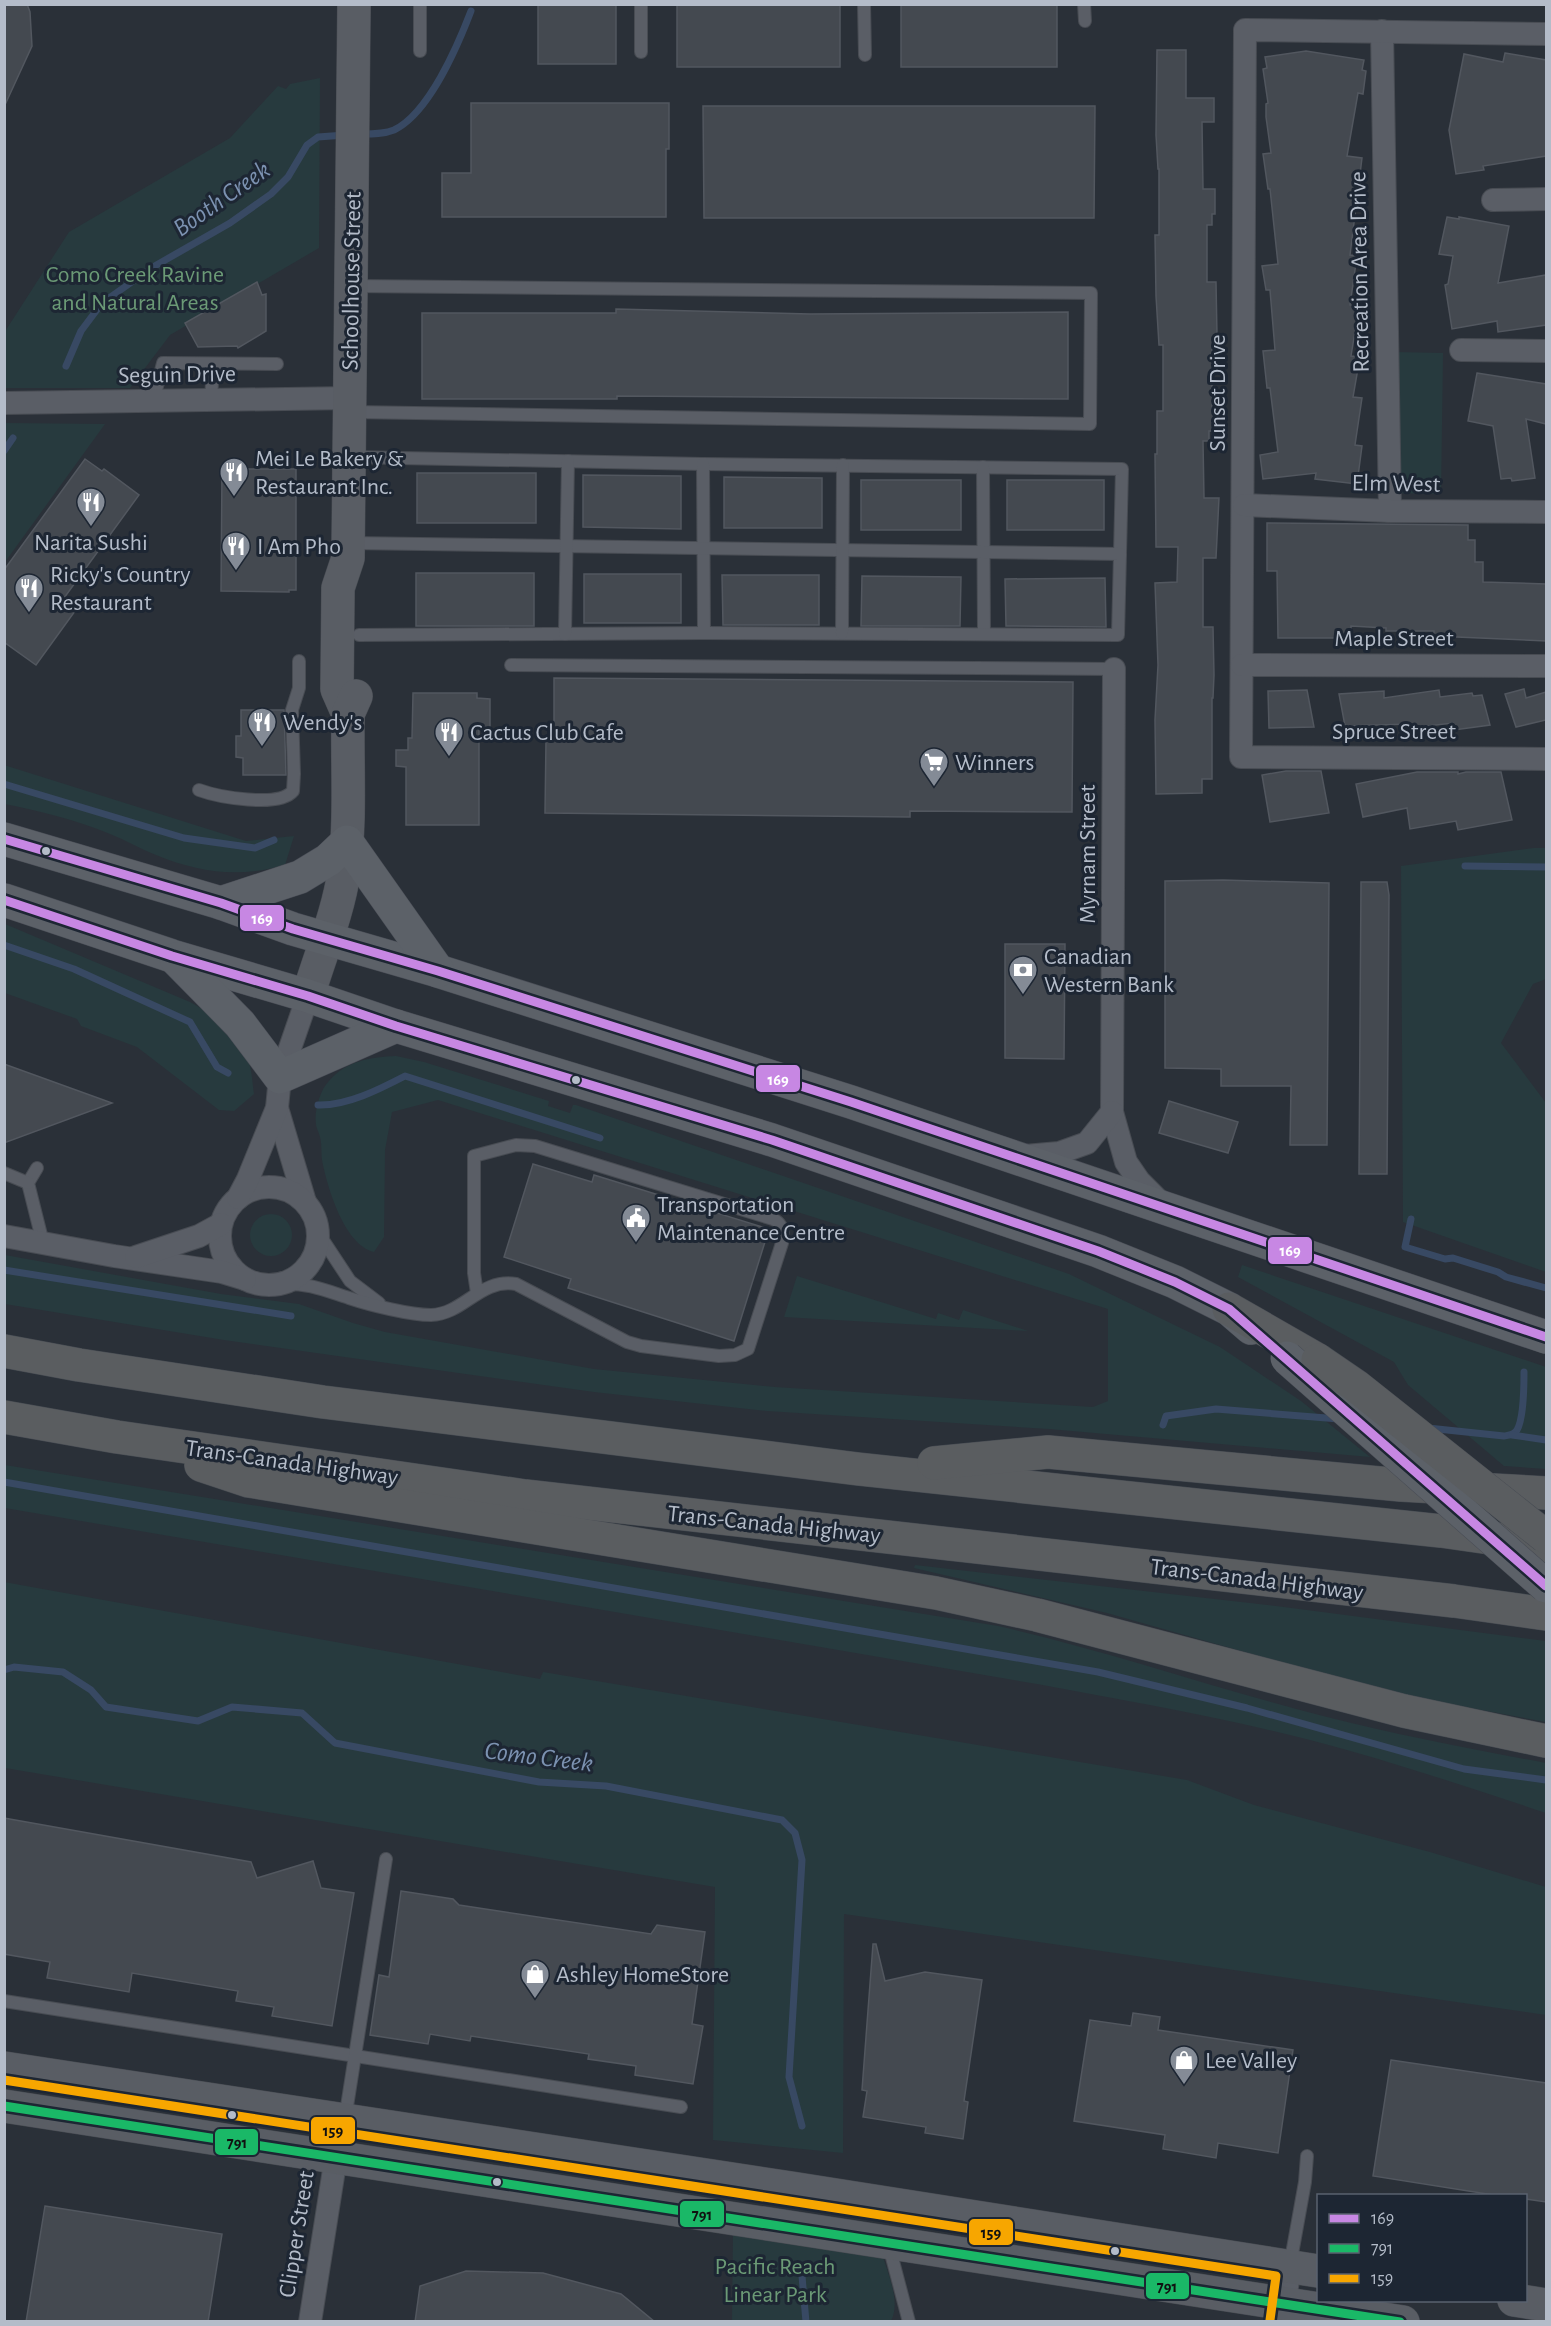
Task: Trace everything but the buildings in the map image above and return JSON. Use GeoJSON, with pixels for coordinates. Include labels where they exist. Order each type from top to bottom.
{"type":"FeatureCollection","features":[{"type":"Feature","properties":{"kind":"highway"},"geometry":{"type":"LineString","coordinates":[[1229,1309],[1302,1359],[1356,1386],[1546,1537]]}},
{"type":"Feature","properties":{"kind":"highway"},"geometry":{"type":"LineString","coordinates":[[4,1352],[323,1402],[858,1470],[1441,1531],[1546,1546]]}},
{"type":"Feature","properties":{"kind":"highway","name":"Trans-Canada Highway"},"geometry":{"type":"LineString","coordinates":[[4,1417],[117,1437],[525,1496],[1454,1601],[1546,1614]]}},
{"type":"Feature","properties":{"kind":"highway"},"geometry":{"type":"LineString","coordinates":[[117,1437],[249,1481],[914,1589],[981,1603],[1037,1615],[1404,1711],[1546,1741]]}},
{"type":"Feature","properties":{"kind":"highway"},"geometry":{"type":"LineString","coordinates":[[858,1470],[1048,1452],[1401,1485],[1546,1493]]}},
{"type":"Feature","properties":{"kind":"main road","name":"Schoolhouse Street"},"geometry":{"type":"LineString","coordinates":[[308,996],[338,900],[346,842],[348,714],[358,690],[359,588],[349,551],[354,4]]}},
{"type":"Feature","properties":{"kind":"main road","name":"Schoolhouse Street"},"geometry":{"type":"LineString","coordinates":[[348,714],[337,689],[337,655],[338,588],[349,551]]}},
{"type":"Feature","properties":{"kind":"main road"},"geometry":{"type":"LineString","coordinates":[[4,839],[221,903],[326,938],[438,971],[1017,1157],[1546,1337]]}},
{"type":"Feature","properties":{"kind":"main road"},"geometry":{"type":"LineString","coordinates":[[221,903],[300,878],[328,860],[346,842],[438,971]]}},
{"type":"Feature","properties":{"kind":"main road"},"geometry":{"type":"LineString","coordinates":[[4,900],[172,956],[772,1140],[1098,1251],[1174,1282],[1229,1309]]}},
{"type":"Feature","properties":{"kind":"main road"},"geometry":{"type":"LineString","coordinates":[[172,956],[240,1024],[278,1093],[396,1026]]}},
{"type":"Feature","properties":{"kind":"main road"},"geometry":{"type":"LineString","coordinates":[[1302,1359],[1546,1586]]}},
{"type":"Feature","properties":{"kind":"main road"},"geometry":{"type":"LineString","coordinates":[[4,2068],[1304,2269]]}},
{"type":"Feature","properties":{"kind":"main road"},"geometry":{"type":"LineString","coordinates":[[4,2106],[888,2242],[1283,2312],[1403,2322]]}},
{"type":"Feature","properties":{"kind":"main road"},"geometry":{"type":"LineString","coordinates":[[785,2226],[854,2220],[943,2229],[959,2228],[970,2217]]}},
{"type":"Feature","properties":{"kind":"main road"},"geometry":{"type":"LineString","coordinates":[[1520,2302],[1546,2306]]}},
{"type":"Feature","properties":{"kind":"street","name":"Sunset Drive"},"geometry":{"type":"LineString","coordinates":[[1241,757],[1245,30],[1382,31]]}},
{"type":"Feature","properties":{"kind":"street"},"geometry":{"type":"LineString","coordinates":[[1382,31],[1546,34]]}},
{"type":"Feature","properties":{"kind":"street","name":"Recreation Area Drive"},"geometry":{"type":"LineString","coordinates":[[1382,31],[1390,511]]}},
{"type":"Feature","properties":{"kind":"street"},"geometry":{"type":"LineString","coordinates":[[1493,200],[1546,199]]}},
{"type":"Feature","properties":{"kind":"street"},"geometry":{"type":"LineString","coordinates":[[1461,350],[1546,351]]}},
{"type":"Feature","properties":{"kind":"street","name":"Seguin Drive"},"geometry":{"type":"LineString","coordinates":[[4,403],[211,401],[350,405]]}},
{"type":"Feature","properties":{"kind":"street","name":"Elm West"},"geometry":{"type":"LineString","coordinates":[[1244,505],[1390,511],[1546,512]]}},
{"type":"Feature","properties":{"kind":"street","name":"Maple Street"},"geometry":{"type":"LineString","coordinates":[[1242,665],[1546,666]]}},
{"type":"Feature","properties":{"kind":"street","name":"Myrnam Street"},"geometry":{"type":"LineString","coordinates":[[1114,669],[1112,1112],[1126,1162],[1139,1181],[1167,1209]]}},
{"type":"Feature","properties":{"kind":"street","name":"Spruce Street"},"geometry":{"type":"LineString","coordinates":[[1241,757],[1546,759]]}},
{"type":"Feature","properties":{"kind":"street","name":"Schoolhouse Street"},"geometry":{"type":"LineString","coordinates":[[238,1198],[248,1179],[278,1093],[308,996]]}},
{"type":"Feature","properties":{"kind":"street"},"geometry":{"type":"LineString","coordinates":[[4,1236],[222,1272],[258,1284],[282,1284],[297,1277],[309,1266],[317,1251],[319,1234],[317,1222],[305,1202],[278,1093]]}},
{"type":"Feature","properties":{"kind":"street"},"geometry":{"type":"LineString","coordinates":[[1017,1157],[1059,1153],[1087,1143],[1112,1112]]}},
{"type":"Feature","properties":{"kind":"street"},"geometry":{"type":"LineString","coordinates":[[247,1280],[233,1270],[224,1257],[220,1241],[221,1224],[227,1210],[238,1198],[250,1190],[265,1187],[280,1188],[294,1193],[305,1202]]}},
{"type":"Feature","properties":{"kind":"street"},"geometry":{"type":"LineString","coordinates":[[135,1258],[199,1236],[221,1224]]}},
{"type":"Feature","properties":{"kind":"street","name":"Clipper Street"},"geometry":{"type":"LineString","coordinates":[[310,2322],[336,2157],[345,2120]]}},
{"type":"Feature","properties":{"kind":"street"},"geometry":{"type":"LineString","coordinates":[[1283,2312],[1304,2269]]}},
{"type":"Feature","properties":{"kind":"lane"},"geometry":{"type":"LineString","coordinates":[[420,4],[420,51]]}},
{"type":"Feature","properties":{"kind":"lane"},"geometry":{"type":"LineString","coordinates":[[641,4],[641,52]]}},
{"type":"Feature","properties":{"kind":"lane"},"geometry":{"type":"LineString","coordinates":[[864,4],[865,55]]}},
{"type":"Feature","properties":{"kind":"lane"},"geometry":{"type":"LineString","coordinates":[[1084,4],[1085,21]]}},
{"type":"Feature","properties":{"kind":"lane"},"geometry":{"type":"LineString","coordinates":[[350,405],[1090,424],[1091,293],[351,286]]}},
{"type":"Feature","properties":{"kind":"lane"},"geometry":{"type":"LineString","coordinates":[[153,402],[163,363],[277,364]]}},
{"type":"Feature","properties":{"kind":"lane"},"geometry":{"type":"LineString","coordinates":[[211,401],[213,364]]}},
{"type":"Feature","properties":{"kind":"lane"},"geometry":{"type":"LineString","coordinates":[[349,457],[1122,469],[1118,635],[842,633],[359,635]]}},
{"type":"Feature","properties":{"kind":"lane"},"geometry":{"type":"LineString","coordinates":[[566,634],[568,461]]}},
{"type":"Feature","properties":{"kind":"lane"},"geometry":{"type":"LineString","coordinates":[[704,464],[704,633]]}},
{"type":"Feature","properties":{"kind":"lane"},"geometry":{"type":"LineString","coordinates":[[842,633],[843,465]]}},
{"type":"Feature","properties":{"kind":"lane"},"geometry":{"type":"LineString","coordinates":[[983,467],[984,634]]}},
{"type":"Feature","properties":{"kind":"lane"},"geometry":{"type":"LineString","coordinates":[[349,551],[567,546],[1120,554]]}},
{"type":"Feature","properties":{"kind":"lane"},"geometry":{"type":"LineString","coordinates":[[199,790],[223,798],[271,799],[283,799],[292,791],[294,774],[292,710],[299,688],[299,661]]}},
{"type":"Feature","properties":{"kind":"lane"},"geometry":{"type":"LineString","coordinates":[[511,665],[1114,669]]}},
{"type":"Feature","properties":{"kind":"lane"},"geometry":{"type":"LineString","coordinates":[[282,1284],[312,1285],[350,1299],[426,1314],[441,1314],[490,1286],[516,1284],[627,1342],[655,1349],[719,1356],[735,1355],[748,1349],[782,1243],[783,1230],[773,1219],[535,1146],[516,1145],[474,1156],[474,1273],[477,1293]]}},
{"type":"Feature","properties":{"kind":"lane"},"geometry":{"type":"LineString","coordinates":[[37,1168],[28,1183],[43,1243]]}},
{"type":"Feature","properties":{"kind":"lane"},"geometry":{"type":"LineString","coordinates":[[4,1173],[28,1183]]}},
{"type":"Feature","properties":{"kind":"lane"},"geometry":{"type":"LineString","coordinates":[[319,1234],[350,1281],[382,1306]]}},
{"type":"Feature","properties":{"kind":"lane"},"geometry":{"type":"LineString","coordinates":[[345,2120],[386,1859]]}},
{"type":"Feature","properties":{"kind":"lane"},"geometry":{"type":"LineString","coordinates":[[4,2001],[681,2107]]}},
{"type":"Feature","properties":{"kind":"lane"},"geometry":{"type":"LineString","coordinates":[[1304,2269],[1307,2156]]}},
{"type":"Feature","properties":{"kind":"lane"},"geometry":{"type":"LineString","coordinates":[[888,2242],[913,2320]]}},
{"type":"Feature","properties":{"kind":"green space","name":"Como Creek Ravine and Natural Areas"},"geometry":{"type":"Polygon","coordinates":[[[320,78],[319,248],[170,335],[130,388],[5,388],[4,333],[69,232],[230,138],[278,86],[286,89],[290,84],[320,78]]]}},
{"type":"Feature","properties":{"kind":"green space"},"geometry":{"type":"Polygon","coordinates":[[[1395,352],[1443,353],[1441,494],[1393,493],[1395,352]]]}},
{"type":"Feature","properties":{"kind":"green space"},"geometry":{"type":"Polygon","coordinates":[[[4,423],[105,424],[5,562],[4,423]]]}},
{"type":"Feature","properties":{"kind":"green space"},"geometry":{"type":"Polygon","coordinates":[[[4,765],[246,841],[294,836],[285,865],[236,872],[204,870],[156,855],[85,824],[5,804],[4,765]]]}},
{"type":"Feature","properties":{"kind":"green space"},"geometry":{"type":"Polygon","coordinates":[[[1546,848],[1546,979],[1533,984],[1501,1043],[1546,1103],[1546,1272],[1403,1222],[1401,866],[1546,848]]]}},
{"type":"Feature","properties":{"kind":"green space"},"geometry":{"type":"Polygon","coordinates":[[[5,924],[190,1002],[214,1017],[245,1053],[254,1094],[234,1111],[219,1110],[137,1047],[81,1026],[77,1019],[5,993],[5,924]]]}},
{"type":"Feature","properties":{"kind":"green space"},"geometry":{"type":"Polygon","coordinates":[[[396,1056],[424,1062],[549,1101],[548,1106],[570,1113],[573,1105],[576,1105],[1069,1274],[1220,1347],[1301,1401],[1370,1457],[1049,1429],[767,1411],[594,1392],[224,1340],[5,1304],[5,1255],[221,1294],[299,1304],[385,1332],[594,1369],[775,1387],[1093,1407],[1108,1401],[1108,1309],[438,1100],[392,1112],[385,1150],[384,1237],[374,1252],[363,1247],[346,1227],[328,1184],[322,1160],[321,1140],[316,1126],[317,1107],[326,1085],[343,1069],[368,1059],[396,1056]]]}},
{"type":"Feature","properties":{"kind":"green space"},"geometry":{"type":"Polygon","coordinates":[[[271,1214],[279,1215],[286,1220],[291,1227],[291,1243],[286,1250],[279,1255],[271,1256],[263,1255],[256,1250],[251,1243],[250,1235],[251,1227],[256,1220],[263,1215],[271,1214]]]}},
{"type":"Feature","properties":{"kind":"green space"},"geometry":{"type":"Polygon","coordinates":[[[1242,1265],[1546,1367],[1546,1469],[1504,1466],[1408,1385],[1394,1362],[1238,1277],[1242,1265]]]}},
{"type":"Feature","properties":{"kind":"green space"},"geometry":{"type":"Polygon","coordinates":[[[797,1276],[936,1319],[938,1313],[959,1320],[963,1310],[1028,1331],[784,1317],[797,1276]]]}},
{"type":"Feature","properties":{"kind":"green space"},"geometry":{"type":"Polygon","coordinates":[[[5,1465],[998,1626],[1323,1716],[1407,1736],[1546,1763],[1546,1813],[1340,1748],[1174,1710],[1037,1684],[5,1508],[5,1465]]]}},
{"type":"Feature","properties":{"kind":"green space"},"geometry":{"type":"Polygon","coordinates":[[[915,1565],[1276,1606],[1546,1641],[1546,1722],[1428,1700],[1347,1681],[1107,1613],[914,1568],[915,1565]]]}},
{"type":"Feature","properties":{"kind":"green space"},"geometry":{"type":"Polygon","coordinates":[[[4,1582],[540,1679],[543,1672],[1187,1780],[1254,1805],[1430,1852],[1546,1887],[1546,2015],[844,1914],[843,2153],[713,2140],[715,1887],[5,1768],[4,1582]]]}},
{"type":"Feature","properties":{"kind":"green space","name":"Pacific Reach Linear Park"},"geometry":{"type":"Polygon","coordinates":[[[733,2232],[882,2254],[894,2297],[894,2313],[891,2321],[732,2322],[733,2232]]]}},
{"type":"Feature","properties":{"kind":"waterway","name":"Booth Creek"},"geometry":{"type":"LineString","coordinates":[[362,134],[394,130],[419,109],[441,77],[471,11]]}},
{"type":"Feature","properties":{"kind":"waterway","name":"Booth Creek"},"geometry":{"type":"LineString","coordinates":[[66,366],[81,331],[102,303],[153,267],[230,223],[271,194],[288,177],[307,145],[318,137],[345,135]]}},
{"type":"Feature","properties":{"kind":"waterway","name":"Booth Creek"},"geometry":{"type":"LineString","coordinates":[[4,451],[13,438]]}},
{"type":"Feature","properties":{"kind":"waterway"},"geometry":{"type":"LineString","coordinates":[[4,784],[184,838],[255,848],[274,840]]}},
{"type":"Feature","properties":{"kind":"waterway"},"geometry":{"type":"LineString","coordinates":[[1465,866],[1546,867]]}},
{"type":"Feature","properties":{"kind":"waterway"},"geometry":{"type":"LineString","coordinates":[[4,945],[74,969],[190,1022],[217,1067],[228,1073]]}},
{"type":"Feature","properties":{"kind":"waterway"},"geometry":{"type":"LineString","coordinates":[[318,1105],[352,1100],[405,1076],[600,1138]]}},
{"type":"Feature","properties":{"kind":"waterway"},"geometry":{"type":"LineString","coordinates":[[1411,1219],[1405,1247],[1445,1259],[1453,1258],[1498,1272],[1506,1277],[1546,1288]]}},
{"type":"Feature","properties":{"kind":"waterway"},"geometry":{"type":"LineString","coordinates":[[4,1270],[291,1316]]}},
{"type":"Feature","properties":{"kind":"waterway"},"geometry":{"type":"LineString","coordinates":[[1428,1428],[1504,1436],[1513,1434],[1521,1418],[1524,1372]]}},
{"type":"Feature","properties":{"kind":"waterway"},"geometry":{"type":"LineString","coordinates":[[1163,1425],[1166,1416],[1216,1409],[1339,1419]]}},
{"type":"Feature","properties":{"kind":"waterway"},"geometry":{"type":"LineString","coordinates":[[1512,1435],[1546,1440]]}},
{"type":"Feature","properties":{"kind":"waterway"},"geometry":{"type":"LineString","coordinates":[[4,1482],[1098,1672],[1247,1708],[1464,1769],[1546,1780]]}},
{"type":"Feature","properties":{"kind":"waterway","name":"Como Creek"},"geometry":{"type":"LineString","coordinates":[[4,1670],[14,1667],[63,1672],[91,1690],[106,1707],[198,1721],[232,1707],[302,1713],[335,1743],[539,1782],[606,1786],[782,1820],[795,1833],[802,1860],[789,2077],[802,2126]]}},
{"type":"Feature","properties":{"kind":"waterway","name":"Como Creek"},"geometry":{"type":"LineString","coordinates":[[802,2276],[806,2322]]}},
{"type":"Feature","properties":{"kind":"transit line","name":"169"},"geometry":{"type":"LineString","coordinates":[[4,839],[221,903],[293,929],[438,971],[851,1102],[1546,1337]]}},
{"type":"Feature","properties":{"kind":"transit line","name":"169"},"geometry":{"type":"LineString","coordinates":[[4,900],[172,956],[772,1140],[1098,1251],[1175,1282],[1229,1309],[1546,1586]]}},
{"type":"Feature","properties":{"kind":"transit line","name":"159"},"geometry":{"type":"LineString","coordinates":[[4,2080],[1276,2276],[1270,2320]]}},
{"type":"Feature","properties":{"kind":"transit line","name":"791"},"geometry":{"type":"LineString","coordinates":[[4,2106],[1400,2322]]}},
{"type":"Feature","properties":{"kind":"place","name":"Mei Le Bakery & Restaurant Inc."},"geometry":{"type":"Point","coordinates":[234,498]}},
{"type":"Feature","properties":{"kind":"place","name":"Narita Sushi"},"geometry":{"type":"Point","coordinates":[91,528]}},
{"type":"Feature","properties":{"kind":"place","name":"I Am Pho"},"geometry":{"type":"Point","coordinates":[236,572]}},
{"type":"Feature","properties":{"kind":"place","name":"Ricky's Country Restaurant"},"geometry":{"type":"Point","coordinates":[29,614]}},
{"type":"Feature","properties":{"kind":"place","name":"Wendy's"},"geometry":{"type":"Point","coordinates":[262,748]}},
{"type":"Feature","properties":{"kind":"place","name":"Cactus Club Cafe"},"geometry":{"type":"Point","coordinates":[449,758]}},
{"type":"Feature","properties":{"kind":"place","name":"Winners"},"geometry":{"type":"Point","coordinates":[934,788]}},
{"type":"Feature","properties":{"kind":"place","name":"Canadian Western Bank"},"geometry":{"type":"Point","coordinates":[1023,996]}},
{"type":"Feature","properties":{"kind":"place","name":"Transportation Maintenance Centre"},"geometry":{"type":"Point","coordinates":[636,1244]}},
{"type":"Feature","properties":{"kind":"place","name":"Ashley HomeStore"},"geometry":{"type":"Point","coordinates":[535,2000]}},
{"type":"Feature","properties":{"kind":"place","name":"Lee Valley"},"geometry":{"type":"Point","coordinates":[1184,2086]}}]}
